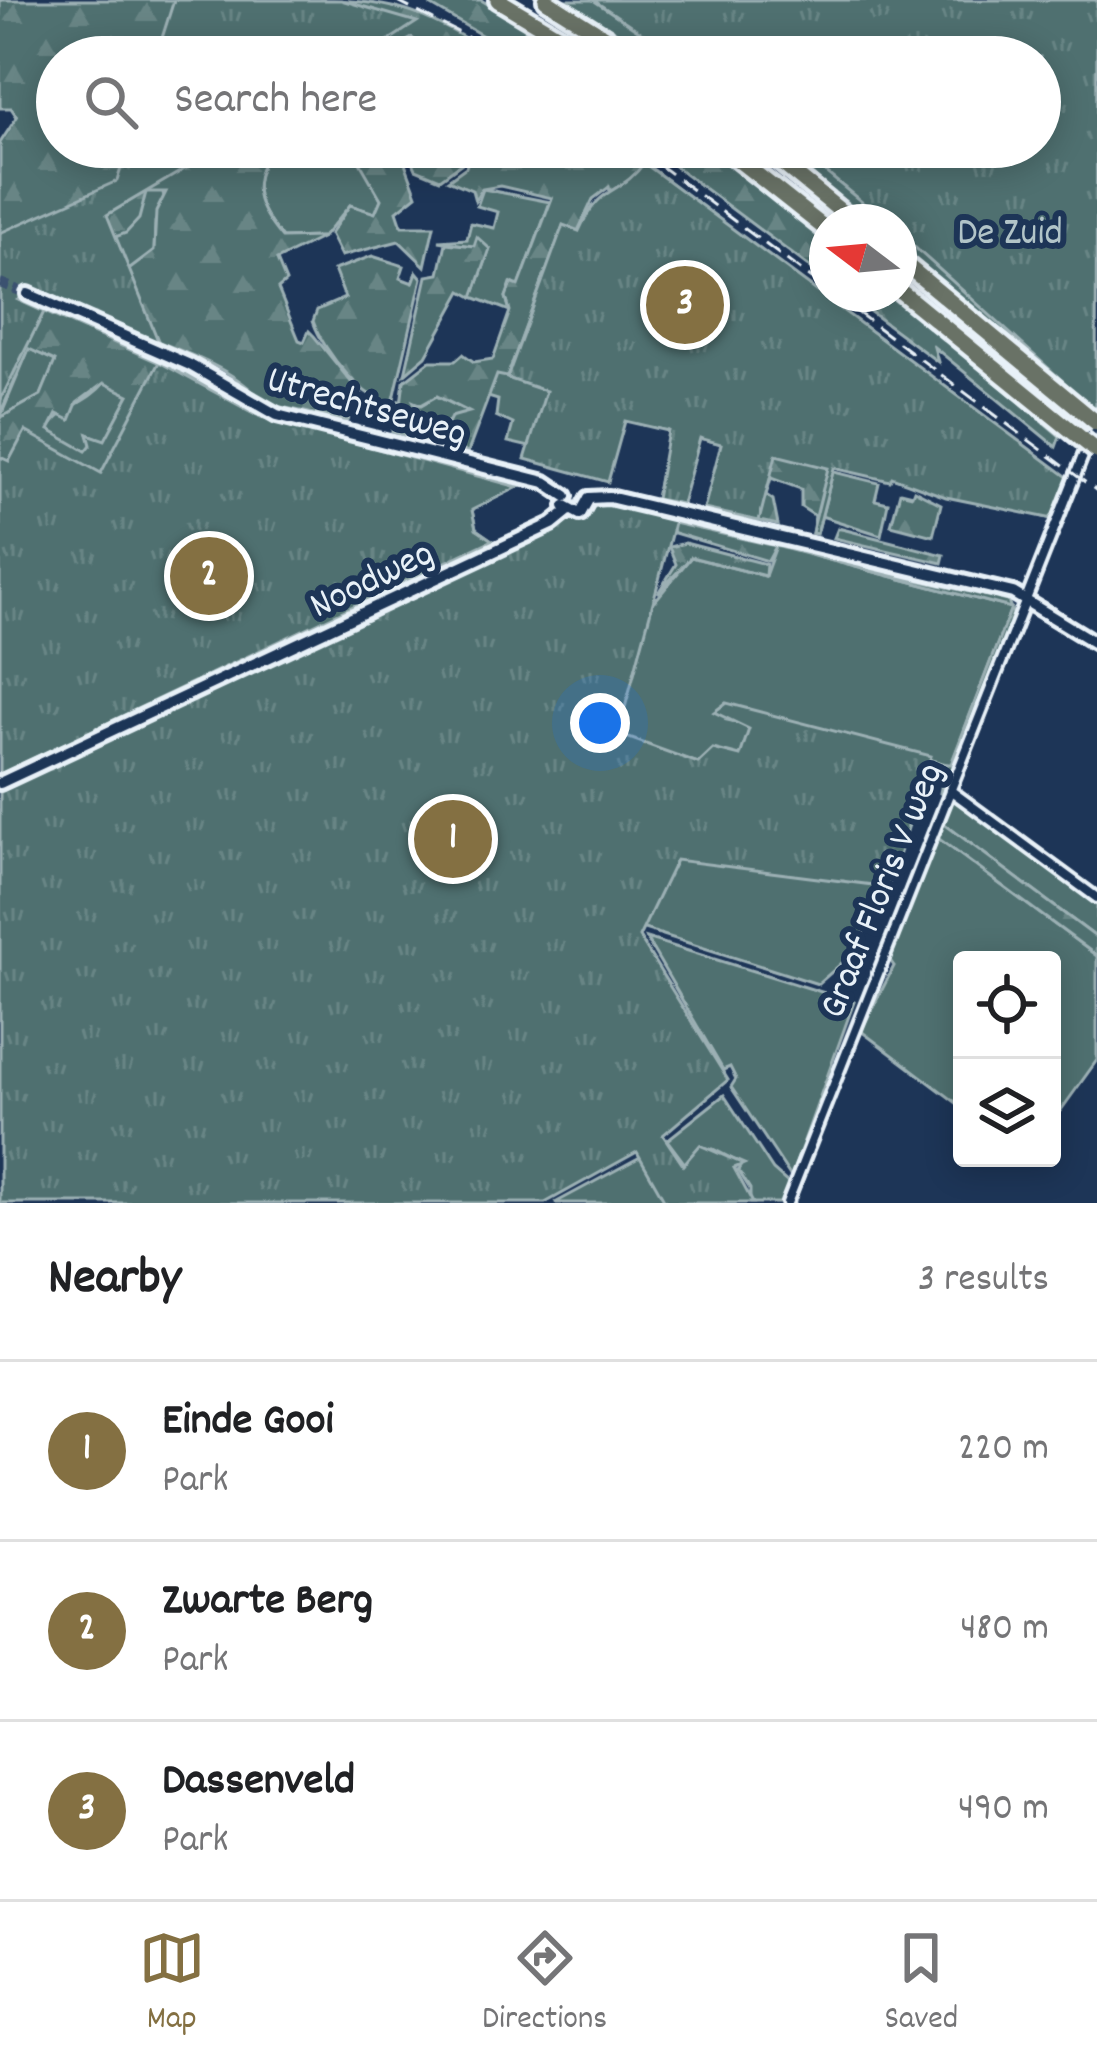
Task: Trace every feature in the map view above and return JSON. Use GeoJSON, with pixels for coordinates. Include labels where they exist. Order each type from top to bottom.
{"type":"FeatureCollection","features":[{"type":"Feature","properties":{"kind":"highway"},"geometry":{"type":"LineString","coordinates":[[497,0],[558,36]]}},
{"type":"Feature","properties":{"kind":"highway"},"geometry":{"type":"LineString","coordinates":[[546,0],[603,36]]}},
{"type":"Feature","properties":{"kind":"highway"},"geometry":{"type":"LineString","coordinates":[[749,168],[809,216]]}},
{"type":"Feature","properties":{"kind":"highway"},"geometry":{"type":"LineString","coordinates":[[788,168],[832,204]]}},
{"type":"Feature","properties":{"kind":"highway"},"geometry":{"type":"LineString","coordinates":[[917,274],[1097,422]]}},
{"type":"Feature","properties":{"kind":"highway"},"geometry":{"type":"LineString","coordinates":[[917,305],[1097,451]]}},
{"type":"Feature","properties":{"kind":"main road","name":"Utrechtseweg"},"geometry":{"type":"LineString","coordinates":[[28,294],[190,365],[277,416],[545,482],[566,496]]}},
{"type":"Feature","properties":{"kind":"main road"},"geometry":{"type":"LineString","coordinates":[[590,498],[584,512],[568,511],[566,496],[578,489],[590,498],[609,497],[716,520],[1026,597],[1097,644]]}},
{"type":"Feature","properties":{"kind":"main road","name":"Noodweg"},"geometry":{"type":"LineString","coordinates":[[0,783],[552,524],[568,511]]}},
{"type":"Feature","properties":{"kind":"street","name":"Graaf Floris V weg"},"geometry":{"type":"LineString","coordinates":[[787,1203],[1097,422]]}},
{"type":"Feature","properties":{"kind":"street"},"geometry":{"type":"LineString","coordinates":[[950,790],[1097,898]]}},
{"type":"Feature","properties":{"kind":"green space"},"geometry":{"type":"Polygon","coordinates":[[[0,0],[207,0],[208,36],[36,36],[36,168],[261,168],[258,195],[282,238],[323,237],[277,260],[286,282],[278,289],[299,340],[304,342],[309,331],[368,403],[352,410],[348,421],[262,403],[247,386],[192,355],[36,290],[18,300],[189,376],[261,417],[518,487],[472,510],[476,529],[492,540],[350,610],[512,538],[349,614],[349,609],[281,648],[273,645],[275,651],[219,678],[214,673],[213,681],[0,774],[0,418],[41,395],[55,361],[29,349],[0,414],[9,292],[122,275],[154,251],[156,212],[166,192],[146,192],[139,219],[126,233],[0,280],[0,143],[17,117],[11,108],[0,108],[0,0]],[[104,383],[77,403],[70,420],[57,414],[49,430],[86,451],[91,445],[88,434],[105,440],[129,395],[104,383]]]}},
{"type":"Feature","properties":{"kind":"green space"},"geometry":{"type":"Polygon","coordinates":[[[174,0],[341,0],[417,22],[395,36],[163,36],[174,0]]]}},
{"type":"Feature","properties":{"kind":"green space"},"geometry":{"type":"Polygon","coordinates":[[[320,0],[394,7],[461,36],[305,36],[320,0]]]}},
{"type":"Feature","properties":{"kind":"green space"},"geometry":{"type":"Polygon","coordinates":[[[433,0],[481,0],[541,36],[483,36],[430,5],[433,0]]]}},
{"type":"Feature","properties":{"kind":"green space"},"geometry":{"type":"Polygon","coordinates":[[[561,0],[617,0],[711,36],[617,36],[561,0]]]}},
{"type":"Feature","properties":{"kind":"green space","name":"De Zuid"},"geometry":{"type":"Polygon","coordinates":[[[593,0],[1097,0],[1096,411],[917,249],[917,204],[864,204],[820,168],[1061,168],[1061,36],[647,36],[593,0]]]}},
{"type":"Feature","properties":{"kind":"green space"},"geometry":{"type":"Polygon","coordinates":[[[121,168],[186,168],[107,215],[159,343],[36,290],[18,300],[44,312],[0,401],[0,233],[117,181],[121,168]]]}},
{"type":"Feature","properties":{"kind":"green space"},"geometry":{"type":"Polygon","coordinates":[[[261,168],[366,168],[381,199],[376,214],[350,205],[323,237],[282,238],[261,205],[261,168]]]}},
{"type":"Feature","properties":{"kind":"green space"},"geometry":{"type":"Polygon","coordinates":[[[363,168],[407,168],[417,195],[397,211],[402,226],[434,226],[425,266],[399,241],[341,256],[330,234],[350,205],[375,213],[381,199],[363,168]]]}},
{"type":"Feature","properties":{"kind":"green space"},"geometry":{"type":"Polygon","coordinates":[[[416,168],[455,168],[440,179],[416,168]]]}},
{"type":"Feature","properties":{"kind":"green space"},"geometry":{"type":"Polygon","coordinates":[[[465,168],[651,168],[809,288],[809,312],[841,312],[983,419],[1054,513],[1051,519],[892,477],[834,468],[817,534],[812,533],[815,516],[801,507],[801,489],[771,478],[766,495],[773,500],[778,525],[704,509],[723,444],[699,438],[681,504],[656,499],[669,431],[609,187],[593,199],[578,231],[563,226],[507,377],[497,375],[468,452],[392,432],[398,406],[426,415],[430,427],[444,431],[451,417],[469,412],[437,396],[421,405],[414,402],[418,409],[401,404],[404,381],[430,361],[455,361],[463,354],[474,362],[493,359],[510,311],[506,297],[511,283],[519,286],[552,198],[500,186],[482,189],[475,201],[472,190],[448,180],[465,168]]]}},
{"type":"Feature","properties":{"kind":"green space"},"geometry":{"type":"Polygon","coordinates":[[[640,168],[651,168],[809,285],[809,312],[845,312],[1069,478],[1053,519],[946,497],[892,477],[890,481],[834,468],[817,534],[812,533],[828,468],[776,455],[759,521],[704,509],[721,444],[700,438],[682,504],[656,499],[668,431],[625,421],[608,482],[525,459],[546,391],[507,378],[563,225],[579,231],[595,204],[640,168]]]}},
{"type":"Feature","properties":{"kind":"green space"},"geometry":{"type":"Polygon","coordinates":[[[677,168],[736,168],[809,226],[809,267],[677,168]]]}},
{"type":"Feature","properties":{"kind":"green space"},"geometry":{"type":"Polygon","coordinates":[[[801,168],[884,168],[916,204],[846,204],[801,168]]]}},
{"type":"Feature","properties":{"kind":"green space"},"geometry":{"type":"Polygon","coordinates":[[[162,188],[165,202],[155,222],[154,251],[130,272],[104,239],[131,227],[146,192],[162,188]]]}},
{"type":"Feature","properties":{"kind":"green space"},"geometry":{"type":"Polygon","coordinates":[[[483,189],[550,202],[519,287],[512,283],[506,297],[510,311],[473,297],[490,249],[439,241],[467,239],[471,223],[494,228],[498,212],[477,206],[483,189]]]}},
{"type":"Feature","properties":{"kind":"green space"},"geometry":{"type":"Polygon","coordinates":[[[917,205],[1095,408],[917,263],[917,205]]]}},
{"type":"Feature","properties":{"kind":"green space"},"geometry":{"type":"Polygon","coordinates":[[[477,237],[490,249],[473,297],[462,291],[426,356],[405,374],[427,276],[439,274],[446,243],[474,246],[477,237]]]}},
{"type":"Feature","properties":{"kind":"green space"},"geometry":{"type":"Polygon","coordinates":[[[372,256],[404,266],[400,278],[413,283],[417,272],[422,278],[393,403],[370,395],[347,374],[313,321],[317,310],[345,298],[334,270],[372,256]]]}},
{"type":"Feature","properties":{"kind":"green space"},"geometry":{"type":"Polygon","coordinates":[[[870,312],[912,312],[1060,436],[1056,447],[934,347],[938,362],[870,312]]]}},
{"type":"Feature","properties":{"kind":"green space"},"geometry":{"type":"Polygon","coordinates":[[[29,349],[56,361],[41,395],[0,418],[29,349]]]}},
{"type":"Feature","properties":{"kind":"green space"},"geometry":{"type":"Polygon","coordinates":[[[517,350],[646,387],[612,433],[602,464],[508,442],[513,424],[496,416],[498,400],[488,397],[495,374],[507,376],[517,350]]]}},
{"type":"Feature","properties":{"kind":"green space"},"geometry":{"type":"Polygon","coordinates":[[[159,362],[261,417],[518,487],[472,510],[476,529],[492,540],[0,774],[0,457],[9,461],[25,431],[101,473],[159,362]]]}},
{"type":"Feature","properties":{"kind":"green space"},"geometry":{"type":"Polygon","coordinates":[[[105,382],[129,395],[105,441],[88,434],[92,444],[86,452],[48,430],[60,415],[105,382]]]}},
{"type":"Feature","properties":{"kind":"green space"},"geometry":{"type":"Polygon","coordinates":[[[436,396],[469,412],[447,422],[445,431],[398,406],[399,401],[412,407],[414,402],[436,396]]]}},
{"type":"Feature","properties":{"kind":"green space"},"geometry":{"type":"Polygon","coordinates":[[[830,471],[879,483],[875,500],[888,503],[881,535],[821,516],[830,471]]]}},
{"type":"Feature","properties":{"kind":"green space"},"geometry":{"type":"Polygon","coordinates":[[[914,490],[941,504],[933,536],[891,525],[900,492],[912,495],[914,490]]]}},
{"type":"Feature","properties":{"kind":"green space"},"geometry":{"type":"Polygon","coordinates":[[[612,494],[677,512],[618,734],[698,763],[713,749],[740,756],[749,729],[714,712],[726,703],[931,756],[889,887],[676,860],[639,937],[728,1080],[663,1135],[683,1165],[700,1145],[744,1164],[734,1168],[753,1203],[666,1203],[637,1152],[545,1203],[0,1203],[0,783],[612,494]]]}},
{"type":"Feature","properties":{"kind":"green space"},"geometry":{"type":"Polygon","coordinates":[[[660,520],[776,546],[768,561],[674,533],[660,520]]]}},
{"type":"Feature","properties":{"kind":"green space"},"geometry":{"type":"Polygon","coordinates":[[[838,528],[944,555],[942,563],[834,538],[838,528]]]}},
{"type":"Feature","properties":{"kind":"green space"},"geometry":{"type":"Polygon","coordinates":[[[685,543],[766,564],[765,576],[691,557],[658,593],[676,564],[669,547],[685,543]]]}},
{"type":"Feature","properties":{"kind":"green space"},"geometry":{"type":"Polygon","coordinates":[[[776,546],[1011,608],[951,765],[737,712],[727,720],[758,727],[749,764],[715,768],[616,738],[647,600],[655,601],[691,557],[765,576],[776,546]]]}},
{"type":"Feature","properties":{"kind":"green space"},"geometry":{"type":"Polygon","coordinates":[[[814,556],[1008,601],[1011,608],[814,556]]]}},
{"type":"Feature","properties":{"kind":"green space"},"geometry":{"type":"Polygon","coordinates":[[[1011,608],[1015,619],[944,795],[940,793],[946,764],[951,764],[1011,608]]]}},
{"type":"Feature","properties":{"kind":"green space"},"geometry":{"type":"Polygon","coordinates":[[[950,797],[1097,903],[1097,938],[939,820],[950,797]]]}},
{"type":"Feature","properties":{"kind":"green space"},"geometry":{"type":"Polygon","coordinates":[[[939,820],[1097,938],[1097,956],[935,836],[939,820]]]}},
{"type":"Feature","properties":{"kind":"green space"},"geometry":{"type":"Polygon","coordinates":[[[935,836],[1097,956],[1097,1060],[1061,1110],[1061,951],[953,951],[953,1100],[861,1031],[894,966],[887,956],[935,836]]]}},
{"type":"Feature","properties":{"kind":"green space"},"geometry":{"type":"Polygon","coordinates":[[[678,847],[886,865],[858,949],[818,984],[641,928],[678,847]]]}},
{"type":"Feature","properties":{"kind":"green space"},"geometry":{"type":"Polygon","coordinates":[[[646,938],[854,1002],[791,1177],[731,1087],[736,1079],[730,1067],[723,1070],[646,938]]]}},
{"type":"Feature","properties":{"kind":"green space"},"geometry":{"type":"Polygon","coordinates":[[[724,1095],[773,1170],[788,1183],[785,1203],[750,1203],[750,1189],[738,1170],[742,1164],[713,1149],[685,1164],[667,1140],[724,1095]]]}},
{"type":"Feature","properties":{"kind":"green space"},"geometry":{"type":"Polygon","coordinates":[[[644,1155],[675,1203],[555,1203],[644,1155]]]}},
{"type":"Feature","properties":{"kind":"tunnel"},"geometry":{"type":"LineString","coordinates":[[0,283],[28,294]]}},
{"type":"Feature","properties":{"kind":"railway"},"geometry":{"type":"LineString","coordinates":[[394,0],[465,36]]}},
{"type":"Feature","properties":{"kind":"railway"},"geometry":{"type":"LineString","coordinates":[[663,168],[809,277]]}},
{"type":"Feature","properties":{"kind":"railway"},"geometry":{"type":"LineString","coordinates":[[857,312],[1097,491]]}},
{"type":"Feature","properties":{"kind":"place","name":"Dassenveld"},"geometry":{"type":"Point","coordinates":[685,305]}},
{"type":"Feature","properties":{"kind":"place","name":"Zwarte Berg"},"geometry":{"type":"Point","coordinates":[209,576]}},
{"type":"Feature","properties":{"kind":"place","name":"Einde Gooi"},"geometry":{"type":"Point","coordinates":[453,839]}}]}
